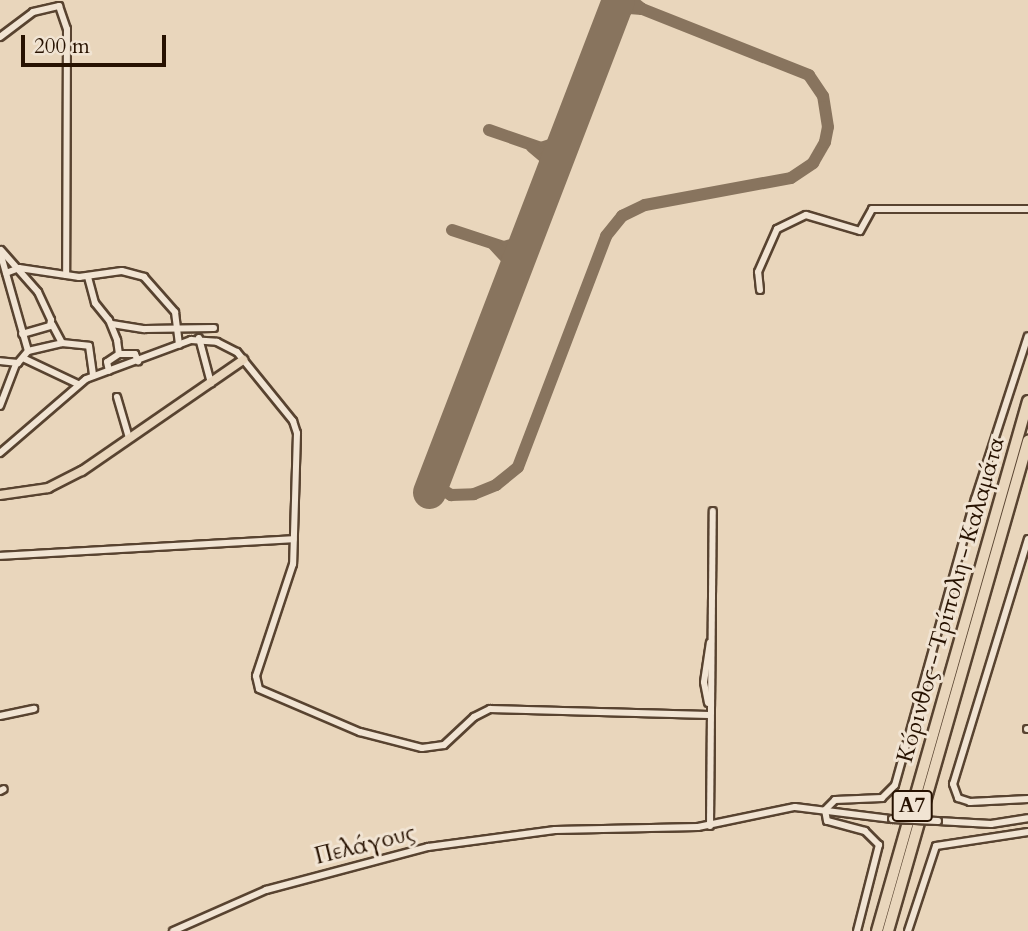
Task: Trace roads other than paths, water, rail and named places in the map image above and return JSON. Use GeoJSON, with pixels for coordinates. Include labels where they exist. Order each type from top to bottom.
{"type":"FeatureCollection","features":[{"type":"Feature","properties":{"kind":"highway","name":"Κόρινθος - Τρίπολη - Καλαμάτα"},"geometry":{"type":"LineString","coordinates":[[877,931],[1028,401]]}},
{"type":"Feature","properties":{"kind":"highway","name":"Κόρινθος - Τρίπολη - Καλαμάτα"},"geometry":{"type":"LineString","coordinates":[[888,931],[1028,441]]}},
{"type":"Feature","properties":{"kind":"highway"},"geometry":{"type":"LineString","coordinates":[[1012,517],[1016,482]]}},
{"type":"Feature","properties":{"kind":"highway"},"geometry":{"type":"LineString","coordinates":[[995,494],[1004,483]]}},
{"type":"Feature","properties":{"kind":"highway"},"geometry":{"type":"LineString","coordinates":[[976,621],[991,586]]}},
{"type":"Feature","properties":{"kind":"main road"},"geometry":{"type":"LineString","coordinates":[[0,495],[61,483],[243,360]]}},
{"type":"Feature","properties":{"kind":"street"},"geometry":{"type":"LineString","coordinates":[[0,37],[33,12],[61,3],[67,29],[66,275]]}},
{"type":"Feature","properties":{"kind":"street"},"geometry":{"type":"LineString","coordinates":[[760,290],[758,272],[777,229],[806,215],[860,231],[872,209],[1028,209]]}},
{"type":"Feature","properties":{"kind":"street"},"geometry":{"type":"LineString","coordinates":[[0,250],[19,268],[44,302],[62,343]]}},
{"type":"Feature","properties":{"kind":"street"},"geometry":{"type":"LineString","coordinates":[[0,250],[26,355]]}},
{"type":"Feature","properties":{"kind":"street"},"geometry":{"type":"LineString","coordinates":[[4,272],[19,268],[88,277],[122,271],[144,277],[175,312],[179,345]]}},
{"type":"Feature","properties":{"kind":"street"},"geometry":{"type":"LineString","coordinates":[[88,277],[95,303],[112,324],[119,354]]}},
{"type":"Feature","properties":{"kind":"street"},"geometry":{"type":"LineString","coordinates":[[22,334],[52,324]]}},
{"type":"Feature","properties":{"kind":"street"},"geometry":{"type":"LineString","coordinates":[[112,324],[178,329],[214,328]]}},
{"type":"Feature","properties":{"kind":"street"},"geometry":{"type":"LineString","coordinates":[[857,931],[880,846],[865,831],[827,821],[825,810],[835,800],[883,798],[895,785],[975,499],[1028,336]]}},
{"type":"Feature","properties":{"kind":"street"},"geometry":{"type":"LineString","coordinates":[[199,338],[211,383]]}},
{"type":"Feature","properties":{"kind":"street"},"geometry":{"type":"LineString","coordinates":[[0,453],[78,384],[93,376],[199,338],[235,351],[296,429],[291,574],[255,681],[259,689],[360,732],[429,748],[447,743],[474,717],[490,709],[709,712]]}},
{"type":"Feature","properties":{"kind":"street"},"geometry":{"type":"LineString","coordinates":[[0,407],[16,364],[26,355],[62,343],[89,346],[93,376]]}},
{"type":"Feature","properties":{"kind":"street"},"geometry":{"type":"LineString","coordinates":[[109,371],[107,362],[119,354],[135,354],[138,361]]}},
{"type":"Feature","properties":{"kind":"street"},"geometry":{"type":"LineString","coordinates":[[26,355],[78,384]]}},
{"type":"Feature","properties":{"kind":"street"},"geometry":{"type":"LineString","coordinates":[[0,361],[16,364]]}},
{"type":"Feature","properties":{"kind":"street"},"geometry":{"type":"LineString","coordinates":[[117,397],[130,438]]}},
{"type":"Feature","properties":{"kind":"street"},"geometry":{"type":"LineString","coordinates":[[709,826],[713,511]]}},
{"type":"Feature","properties":{"kind":"street"},"geometry":{"type":"LineString","coordinates":[[1028,539],[953,784],[958,798],[970,803],[1028,799]]}},
{"type":"Feature","properties":{"kind":"street"},"geometry":{"type":"LineString","coordinates":[[0,556],[294,540]]}},
{"type":"Feature","properties":{"kind":"street"},"geometry":{"type":"LineString","coordinates":[[0,716],[34,709]]}},
{"type":"Feature","properties":{"kind":"street","name":"Πελάγους"},"geometry":{"type":"LineString","coordinates":[[173,931],[240,900],[336,869],[428,847],[575,829],[709,826],[787,808],[892,819],[999,824],[1028,818]]}},
{"type":"Feature","properties":{"kind":"street"},"geometry":{"type":"LineString","coordinates":[[908,931],[936,846],[1028,832]]}}]}
